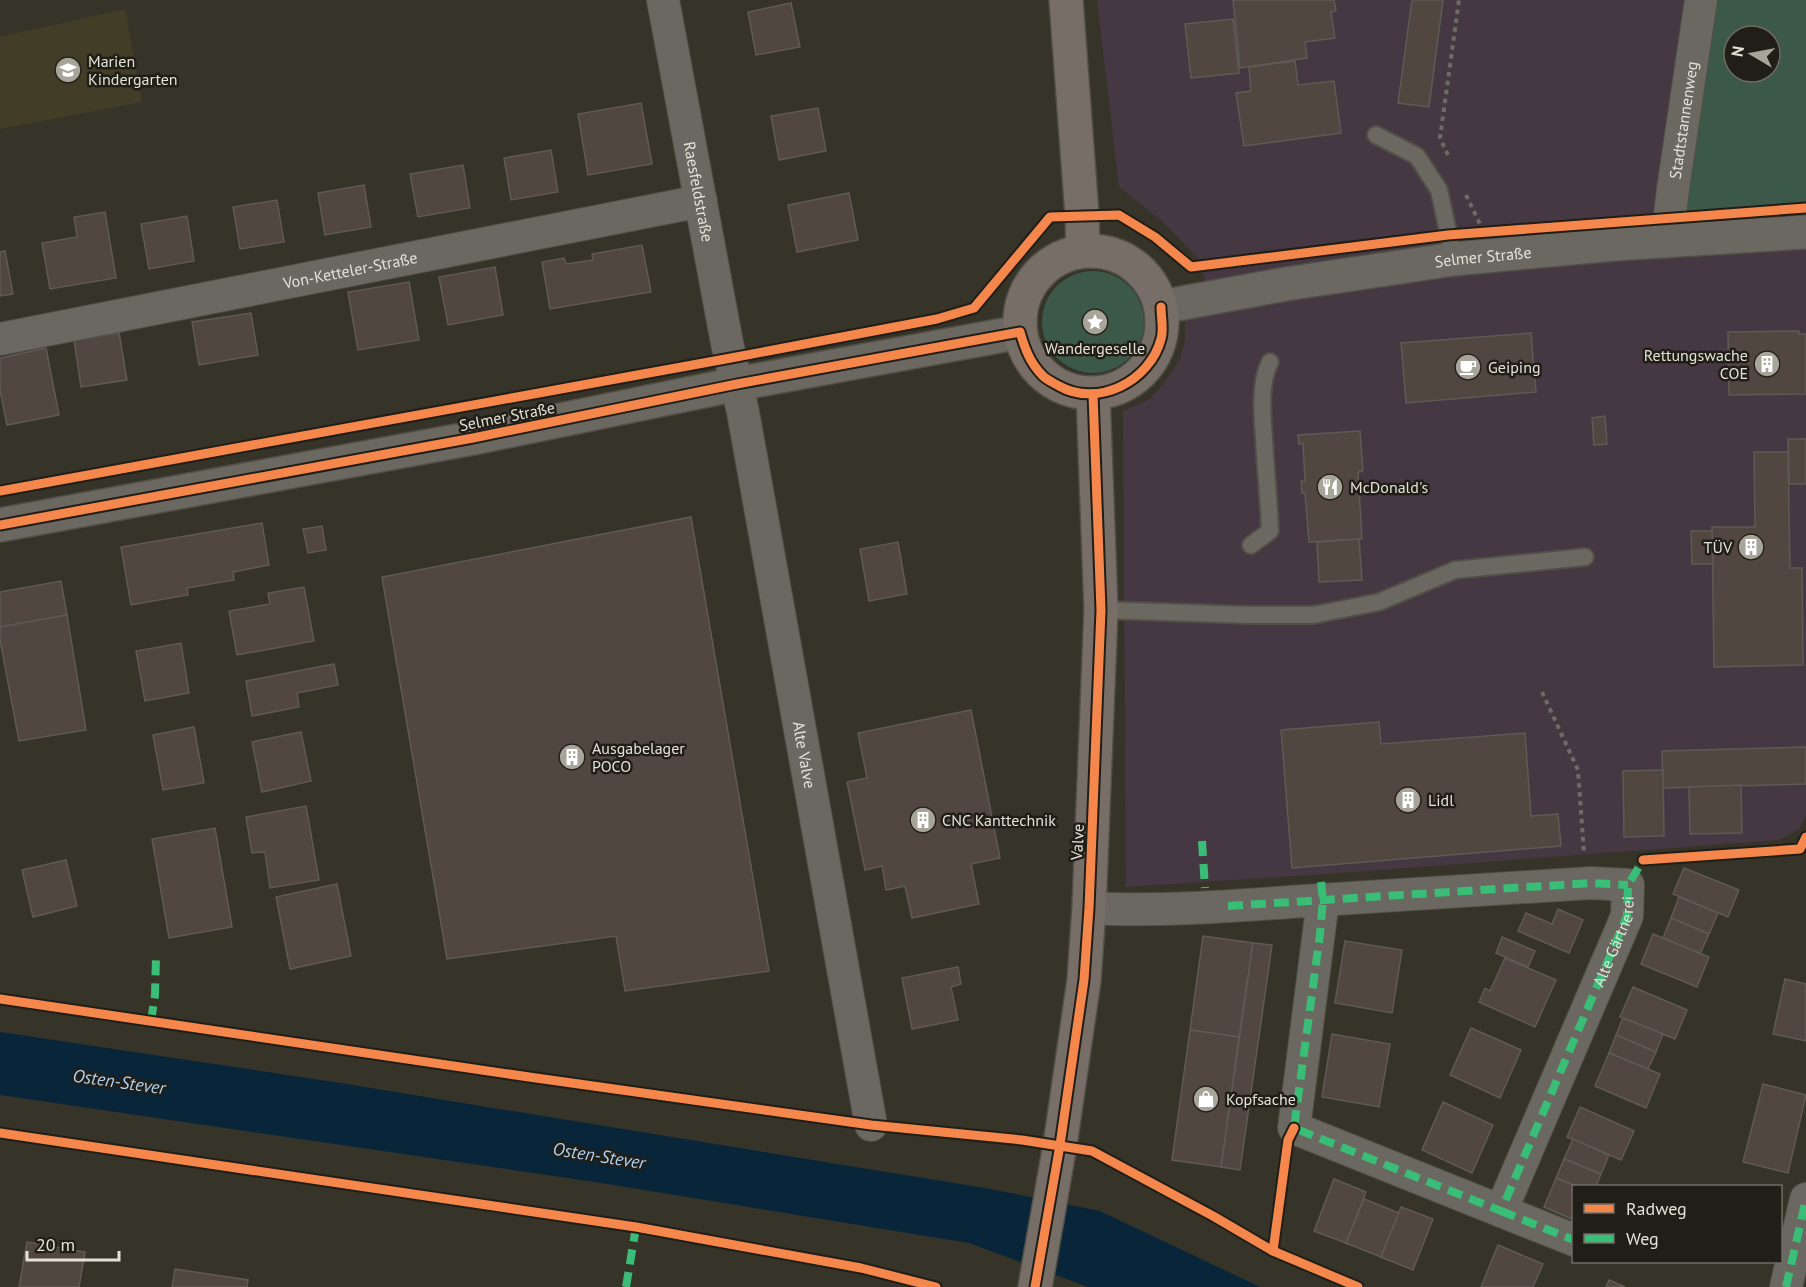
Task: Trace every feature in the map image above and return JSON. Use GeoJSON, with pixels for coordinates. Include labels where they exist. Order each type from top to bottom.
{"type":"FeatureCollection","features":[{"type":"Feature","properties":{"kind":"main road"},"geometry":{"type":"LineString","coordinates":[[1066,0],[1083,250]]}},
{"type":"Feature","properties":{"kind":"main road"},"geometry":{"type":"LineString","coordinates":[[1083,250],[1109,252],[1133,263],[1152,282],[1161,307],[1161,338],[1148,367],[1124,387],[1093,394],[1067,390],[1044,377],[1028,357],[1020,332],[1022,303],[1034,278],[1056,259],[1083,250]]}},
{"type":"Feature","properties":{"kind":"main road","name":"Valve"},"geometry":{"type":"LineString","coordinates":[[1035,1287],[1057,1167],[1084,980],[1089,908],[1101,610],[1093,394]]}},
{"type":"Feature","properties":{"kind":"street","name":"Raesfeldstraße"},"geometry":{"type":"LineString","coordinates":[[663,0],[736,384]]}},
{"type":"Feature","properties":{"kind":"street","name":"Stadtstannenweg"},"geometry":{"type":"LineString","coordinates":[[1667,241],[1701,0]]}},
{"type":"Feature","properties":{"kind":"street","name":"Von-Ketteler-Straße"},"geometry":{"type":"LineString","coordinates":[[0,339],[701,201]]}},
{"type":"Feature","properties":{"kind":"street","name":"Selmer Straße"},"geometry":{"type":"LineString","coordinates":[[1161,307],[1286,284],[1454,259],[1806,232]]}},
{"type":"Feature","properties":{"kind":"street","name":"Selmer Straße"},"geometry":{"type":"LineString","coordinates":[[0,525],[473,438],[736,384],[1020,332]]}},
{"type":"Feature","properties":{"kind":"street","name":"Alte Valve"},"geometry":{"type":"LineString","coordinates":[[736,384],[871,1125]]}},
{"type":"Feature","properties":{"kind":"street","name":"Alte Gärtnerei"},"geometry":{"type":"LineString","coordinates":[[1089,908],[1126,910],[1591,883],[1628,885],[1627,916],[1501,1210]]}},
{"type":"Feature","properties":{"kind":"street"},"geometry":{"type":"LineString","coordinates":[[1323,900],[1294,1128],[1572,1239]]}},
{"type":"Feature","properties":{"kind":"street"},"geometry":{"type":"LineString","coordinates":[[1786,1287],[1806,1199]]}},
{"type":"Feature","properties":{"kind":"lane"},"geometry":{"type":"LineString","coordinates":[[1376,135],[1417,156],[1439,190],[1454,259]]}},
{"type":"Feature","properties":{"kind":"lane"},"geometry":{"type":"LineString","coordinates":[[1251,545],[1270,531],[1263,384],[1270,362]]}},
{"type":"Feature","properties":{"kind":"lane"},"geometry":{"type":"LineString","coordinates":[[1101,610],[1313,615],[1379,602],[1455,570],[1586,557]]}},
{"type":"Feature","properties":{"kind":"path"},"geometry":{"type":"LineString","coordinates":[[1449,159],[1440,138],[1459,0]]}},
{"type":"Feature","properties":{"kind":"path"},"geometry":{"type":"LineString","coordinates":[[1464,190],[1484,232]]}},
{"type":"Feature","properties":{"kind":"path"},"geometry":{"type":"LineString","coordinates":[[1542,692],[1578,770],[1584,854]]}},
{"type":"Feature","properties":{"kind":"shaded area"},"geometry":{"type":"Polygon","coordinates":[[[1097,0],[1696,0],[1722,58],[1722,84],[1734,84],[1806,245],[1806,815],[1799,829],[1779,840],[1126,887],[1123,411],[1150,399],[1180,359],[1185,340],[1185,313],[1211,308],[1200,260],[1164,223],[1119,187],[1097,0]]]}},
{"type":"Feature","properties":{"kind":"shaded area","name":"Marien Kindergarten"},"geometry":{"type":"Polygon","coordinates":[[[125,9],[142,102],[0,129],[0,37],[125,9]]]}},
{"type":"Feature","properties":{"kind":"green space"},"geometry":{"type":"Polygon","coordinates":[[[1712,0],[1806,0],[1806,216],[1681,225],[1712,0]]]}},
{"type":"Feature","properties":{"kind":"green space"},"geometry":{"type":"Polygon","coordinates":[[[1093,271],[1113,275],[1129,286],[1140,302],[1144,322],[1140,342],[1129,358],[1113,369],[1093,373],[1073,369],[1057,358],[1046,342],[1042,322],[1046,302],[1057,286],[1073,275],[1093,271]]]}},
{"type":"Feature","properties":{"kind":"water","name":"Osten-Stever"},"geometry":{"type":"Polygon","coordinates":[[[0,1032],[334,1082],[985,1188],[1100,1211],[1260,1287],[1088,1287],[969,1243],[595,1182],[0,1095],[0,1032]]]}},
{"type":"Feature","properties":{"kind":"building"},"geometry":{"type":"Polygon","coordinates":[[[1233,0],[1334,0],[1336,11],[1331,12],[1335,38],[1305,42],[1307,58],[1240,68],[1233,0]]]}},
{"type":"Feature","properties":{"kind":"building"},"geometry":{"type":"Polygon","coordinates":[[[1412,0],[1443,0],[1429,107],[1398,103],[1412,0]]]}},
{"type":"Feature","properties":{"kind":"building"},"geometry":{"type":"Polygon","coordinates":[[[791,3],[800,47],[756,55],[748,12],[791,3]]]}},
{"type":"Feature","properties":{"kind":"building"},"geometry":{"type":"Polygon","coordinates":[[[1233,19],[1239,73],[1191,78],[1185,24],[1233,19]]]}},
{"type":"Feature","properties":{"kind":"building"},"geometry":{"type":"Polygon","coordinates":[[[1295,61],[1298,85],[1334,81],[1341,133],[1244,146],[1236,93],[1251,91],[1249,67],[1295,61]]]}},
{"type":"Feature","properties":{"kind":"building"},"geometry":{"type":"Polygon","coordinates":[[[641,103],[652,164],[588,175],[578,114],[641,103]]]}},
{"type":"Feature","properties":{"kind":"building"},"geometry":{"type":"Polygon","coordinates":[[[818,108],[826,151],[779,160],[771,116],[818,108]]]}},
{"type":"Feature","properties":{"kind":"building"},"geometry":{"type":"Polygon","coordinates":[[[551,150],[558,192],[511,200],[504,158],[551,150]]]}},
{"type":"Feature","properties":{"kind":"building"},"geometry":{"type":"Polygon","coordinates":[[[463,165],[470,208],[418,217],[410,174],[463,165]]]}},
{"type":"Feature","properties":{"kind":"building"},"geometry":{"type":"Polygon","coordinates":[[[364,185],[371,227],[325,235],[318,193],[364,185]]]}},
{"type":"Feature","properties":{"kind":"building"},"geometry":{"type":"Polygon","coordinates":[[[849,193],[858,240],[797,252],[788,205],[849,193]]]}},
{"type":"Feature","properties":{"kind":"building"},"geometry":{"type":"Polygon","coordinates":[[[277,200],[284,242],[240,249],[233,207],[277,200]]]}},
{"type":"Feature","properties":{"kind":"building"},"geometry":{"type":"Polygon","coordinates":[[[105,212],[116,278],[50,289],[42,243],[77,237],[74,217],[105,212]]]}},
{"type":"Feature","properties":{"kind":"building"},"geometry":{"type":"Polygon","coordinates":[[[187,216],[194,261],[149,269],[141,224],[187,216]]]}},
{"type":"Feature","properties":{"kind":"building"},"geometry":{"type":"Polygon","coordinates":[[[642,245],[651,292],[550,309],[542,262],[564,258],[566,264],[593,260],[592,254],[642,245]]]}},
{"type":"Feature","properties":{"kind":"building"},"geometry":{"type":"Polygon","coordinates":[[[5,251],[13,294],[0,296],[0,252],[5,251]]]}},
{"type":"Feature","properties":{"kind":"building"},"geometry":{"type":"Polygon","coordinates":[[[495,267],[503,315],[448,325],[439,277],[495,267]]]}},
{"type":"Feature","properties":{"kind":"building"},"geometry":{"type":"Polygon","coordinates":[[[409,282],[419,340],[358,350],[348,292],[409,282]]]}},
{"type":"Feature","properties":{"kind":"building"},"geometry":{"type":"Polygon","coordinates":[[[251,313],[258,355],[199,365],[192,322],[251,313]]]}},
{"type":"Feature","properties":{"kind":"building","name":"Rettungswache COE"},"geometry":{"type":"Polygon","coordinates":[[[1799,331],[1799,334],[1806,334],[1806,394],[1729,395],[1728,332],[1799,331]]]}},
{"type":"Feature","properties":{"kind":"building"},"geometry":{"type":"Polygon","coordinates":[[[119,333],[127,380],[81,387],[74,340],[119,333]]]}},
{"type":"Feature","properties":{"kind":"building","name":"Geiping"},"geometry":{"type":"Polygon","coordinates":[[[1531,333],[1536,392],[1406,403],[1401,343],[1531,333]]]}},
{"type":"Feature","properties":{"kind":"building"},"geometry":{"type":"Polygon","coordinates":[[[46,348],[59,415],[7,425],[0,390],[0,358],[46,348]]]}},
{"type":"Feature","properties":{"kind":"building"},"geometry":{"type":"Polygon","coordinates":[[[1605,416],[1607,444],[1594,445],[1592,418],[1605,416]]]}},
{"type":"Feature","properties":{"kind":"building","name":"McDonald's"},"geometry":{"type":"Polygon","coordinates":[[[1360,431],[1363,471],[1358,472],[1362,539],[1309,542],[1305,493],[1302,493],[1301,481],[1305,481],[1303,443],[1299,444],[1298,435],[1360,431]]]}},
{"type":"Feature","properties":{"kind":"building"},"geometry":{"type":"Polygon","coordinates":[[[1788,439],[1806,439],[1806,484],[1789,484],[1788,439]]]}},
{"type":"Feature","properties":{"kind":"building","name":"TÜV"},"geometry":{"type":"Polygon","coordinates":[[[1754,452],[1788,452],[1790,568],[1802,568],[1803,665],[1714,667],[1712,527],[1755,527],[1754,452]]]}},
{"type":"Feature","properties":{"kind":"building","name":"Ausgabelager POCO"},"geometry":{"type":"Polygon","coordinates":[[[691,517],[769,971],[625,991],[616,936],[447,959],[382,577],[691,517]]]}},
{"type":"Feature","properties":{"kind":"building"},"geometry":{"type":"Polygon","coordinates":[[[262,523],[269,565],[233,572],[234,580],[187,588],[188,595],[131,605],[121,547],[262,523]]]}},
{"type":"Feature","properties":{"kind":"building"},"geometry":{"type":"Polygon","coordinates":[[[322,526],[326,550],[308,553],[303,529],[322,526]]]}},
{"type":"Feature","properties":{"kind":"building"},"geometry":{"type":"Polygon","coordinates":[[[1691,531],[1712,531],[1713,564],[1692,564],[1691,531]]]}},
{"type":"Feature","properties":{"kind":"building"},"geometry":{"type":"Polygon","coordinates":[[[1359,539],[1362,580],[1319,582],[1317,542],[1359,539]]]}},
{"type":"Feature","properties":{"kind":"building"},"geometry":{"type":"Polygon","coordinates":[[[898,542],[907,594],[869,601],[860,549],[898,542]]]}},
{"type":"Feature","properties":{"kind":"building"},"geometry":{"type":"Polygon","coordinates":[[[61,581],[67,615],[0,627],[0,592],[61,581]]]}},
{"type":"Feature","properties":{"kind":"building"},"geometry":{"type":"Polygon","coordinates":[[[304,587],[314,641],[237,655],[229,611],[270,604],[268,593],[304,587]]]}},
{"type":"Feature","properties":{"kind":"building"},"geometry":{"type":"Polygon","coordinates":[[[67,615],[86,730],[19,741],[0,640],[0,627],[67,615]]]}},
{"type":"Feature","properties":{"kind":"building"},"geometry":{"type":"Polygon","coordinates":[[[181,643],[189,693],[145,701],[136,651],[181,643]]]}},
{"type":"Feature","properties":{"kind":"building"},"geometry":{"type":"Polygon","coordinates":[[[334,664],[338,685],[297,693],[299,707],[252,716],[246,681],[334,664]]]}},
{"type":"Feature","properties":{"kind":"building","name":"CNC Kanttechnik"},"geometry":{"type":"Polygon","coordinates":[[[971,710],[1000,858],[971,864],[979,904],[912,918],[905,886],[886,890],[882,866],[865,870],[847,782],[867,778],[858,733],[971,710]]]}},
{"type":"Feature","properties":{"kind":"building","name":"Lidl"},"geometry":{"type":"Polygon","coordinates":[[[1379,722],[1381,744],[1525,733],[1531,816],[1558,814],[1561,846],[1292,868],[1281,730],[1379,722]]]}},
{"type":"Feature","properties":{"kind":"building"},"geometry":{"type":"Polygon","coordinates":[[[194,727],[204,783],[163,790],[153,735],[194,727]]]}},
{"type":"Feature","properties":{"kind":"building"},"geometry":{"type":"Polygon","coordinates":[[[301,732],[311,781],[262,792],[252,742],[301,732]]]}},
{"type":"Feature","properties":{"kind":"building"},"geometry":{"type":"Polygon","coordinates":[[[1806,747],[1806,784],[1663,788],[1662,751],[1806,747]]]}},
{"type":"Feature","properties":{"kind":"building"},"geometry":{"type":"Polygon","coordinates":[[[1663,770],[1664,836],[1624,837],[1623,771],[1663,770]]]}},
{"type":"Feature","properties":{"kind":"building"},"geometry":{"type":"Polygon","coordinates":[[[1741,785],[1742,833],[1690,834],[1689,787],[1741,785]]]}},
{"type":"Feature","properties":{"kind":"building"},"geometry":{"type":"Polygon","coordinates":[[[306,806],[319,880],[270,888],[265,852],[252,853],[246,817],[306,806]]]}},
{"type":"Feature","properties":{"kind":"building"},"geometry":{"type":"Polygon","coordinates":[[[215,828],[232,927],[169,938],[152,839],[215,828]]]}},
{"type":"Feature","properties":{"kind":"building"},"geometry":{"type":"Polygon","coordinates":[[[66,860],[77,906],[33,917],[22,870],[66,860]]]}},
{"type":"Feature","properties":{"kind":"building"},"geometry":{"type":"Polygon","coordinates":[[[1684,868],[1739,890],[1728,917],[1673,894],[1684,868]]]}},
{"type":"Feature","properties":{"kind":"building"},"geometry":{"type":"Polygon","coordinates":[[[337,884],[351,956],[290,969],[276,897],[337,884]]]}},
{"type":"Feature","properties":{"kind":"building"},"geometry":{"type":"Polygon","coordinates":[[[1679,897],[1718,913],[1709,934],[1671,918],[1679,897]]]}},
{"type":"Feature","properties":{"kind":"building"},"geometry":{"type":"Polygon","coordinates":[[[1558,909],[1583,920],[1569,953],[1518,931],[1526,913],[1552,924],[1558,909]]]}},
{"type":"Feature","properties":{"kind":"building"},"geometry":{"type":"Polygon","coordinates":[[[1671,918],[1709,934],[1700,954],[1663,938],[1671,918]]]}},
{"type":"Feature","properties":{"kind":"building"},"geometry":{"type":"Polygon","coordinates":[[[1653,934],[1709,957],[1697,987],[1641,964],[1653,934]]]}},
{"type":"Feature","properties":{"kind":"building"},"geometry":{"type":"Polygon","coordinates":[[[1203,936],[1253,943],[1239,1037],[1190,1030],[1203,936]]]}},
{"type":"Feature","properties":{"kind":"building"},"geometry":{"type":"Polygon","coordinates":[[[1502,937],[1535,951],[1528,967],[1496,953],[1502,937]]]}},
{"type":"Feature","properties":{"kind":"building"},"geometry":{"type":"Polygon","coordinates":[[[1345,941],[1402,950],[1392,1013],[1335,1003],[1345,941]]]}},
{"type":"Feature","properties":{"kind":"building"},"geometry":{"type":"Polygon","coordinates":[[[1253,943],[1272,945],[1240,1170],[1221,1167],[1253,943]]]}},
{"type":"Feature","properties":{"kind":"building"},"geometry":{"type":"Polygon","coordinates":[[[1505,958],[1556,980],[1535,1027],[1479,1002],[1485,988],[1490,991],[1505,958]]]}},
{"type":"Feature","properties":{"kind":"building"},"geometry":{"type":"Polygon","coordinates":[[[958,967],[961,984],[951,987],[958,1020],[912,1029],[902,978],[958,967]]]}},
{"type":"Feature","properties":{"kind":"building"},"geometry":{"type":"Polygon","coordinates":[[[1785,979],[1806,984],[1806,1041],[1773,1034],[1785,979]]]}},
{"type":"Feature","properties":{"kind":"building"},"geometry":{"type":"Polygon","coordinates":[[[1633,987],[1687,1010],[1675,1039],[1620,1017],[1633,987]]]}},
{"type":"Feature","properties":{"kind":"building"},"geometry":{"type":"Polygon","coordinates":[[[1623,1018],[1663,1034],[1656,1052],[1616,1035],[1623,1018]]]}},
{"type":"Feature","properties":{"kind":"building"},"geometry":{"type":"Polygon","coordinates":[[[1471,1028],[1521,1050],[1500,1098],[1450,1075],[1471,1028]]]}},
{"type":"Feature","properties":{"kind":"building","name":"Kopfsache"},"geometry":{"type":"Polygon","coordinates":[[[1190,1030],[1239,1037],[1221,1167],[1172,1160],[1190,1030]]]}},
{"type":"Feature","properties":{"kind":"building"},"geometry":{"type":"Polygon","coordinates":[[[1332,1034],[1390,1044],[1379,1107],[1322,1097],[1332,1034]]]}},
{"type":"Feature","properties":{"kind":"building"},"geometry":{"type":"Polygon","coordinates":[[[1616,1035],[1656,1052],[1648,1069],[1609,1053],[1616,1035]]]}},
{"type":"Feature","properties":{"kind":"building"},"geometry":{"type":"Polygon","coordinates":[[[1609,1053],[1660,1074],[1646,1108],[1595,1086],[1609,1053]]]}},
{"type":"Feature","properties":{"kind":"building"},"geometry":{"type":"Polygon","coordinates":[[[1763,1084],[1806,1095],[1788,1173],[1743,1162],[1763,1084]]]}},
{"type":"Feature","properties":{"kind":"building"},"geometry":{"type":"Polygon","coordinates":[[[1443,1102],[1493,1125],[1472,1173],[1422,1150],[1443,1102]]]}},
{"type":"Feature","properties":{"kind":"building"},"geometry":{"type":"Polygon","coordinates":[[[1580,1107],[1634,1131],[1621,1160],[1567,1137],[1580,1107]]]}},
{"type":"Feature","properties":{"kind":"building"},"geometry":{"type":"Polygon","coordinates":[[[1573,1139],[1609,1155],[1601,1174],[1564,1159],[1573,1139]]]}},
{"type":"Feature","properties":{"kind":"building"},"geometry":{"type":"Polygon","coordinates":[[[1564,1159],[1601,1174],[1596,1185],[1574,1185],[1556,1178],[1564,1159]]]}},
{"type":"Feature","properties":{"kind":"building"},"geometry":{"type":"Polygon","coordinates":[[[1556,1178],[1574,1185],[1572,1219],[1544,1207],[1556,1178]]]}},
{"type":"Feature","properties":{"kind":"building"},"geometry":{"type":"Polygon","coordinates":[[[1334,1179],[1366,1192],[1346,1243],[1314,1231],[1334,1179]]]}},
{"type":"Feature","properties":{"kind":"building"},"geometry":{"type":"Polygon","coordinates":[[[1364,1199],[1399,1213],[1381,1257],[1346,1243],[1364,1199]]]}},
{"type":"Feature","properties":{"kind":"building"},"geometry":{"type":"Polygon","coordinates":[[[1401,1207],[1433,1219],[1413,1270],[1381,1257],[1401,1207]]]}},
{"type":"Feature","properties":{"kind":"building"},"geometry":{"type":"Polygon","coordinates":[[[27,1242],[85,1252],[79,1287],[19,1287],[27,1242]]]}},
{"type":"Feature","properties":{"kind":"building"},"geometry":{"type":"Polygon","coordinates":[[[1498,1245],[1543,1264],[1533,1287],[1481,1287],[1498,1245]]]}},
{"type":"Feature","properties":{"kind":"building"},"geometry":{"type":"Polygon","coordinates":[[[175,1269],[248,1280],[247,1287],[172,1287],[175,1269]]]}},
{"type":"Feature","properties":{"kind":"building"},"geometry":{"type":"Polygon","coordinates":[[[1609,1280],[1625,1287],[1606,1287],[1609,1280]]]}},
{"type":"Feature","properties":{"kind":"marked path"},"geometry":{"type":"LineString","coordinates":[[1202,841],[1205,888]]}},
{"type":"Feature","properties":{"kind":"marked path"},"geometry":{"type":"LineString","coordinates":[[1321,882],[1323,900],[1320,934],[1294,1128],[1501,1211],[1627,916],[1628,885],[1643,860],[1649,860]]}},
{"type":"Feature","properties":{"kind":"marked path"},"geometry":{"type":"LineString","coordinates":[[1228,906],[1591,883],[1628,885]]}},
{"type":"Feature","properties":{"kind":"marked path"},"geometry":{"type":"LineString","coordinates":[[151,1021],[155,995],[156,957]]}},
{"type":"Feature","properties":{"kind":"marked path"},"geometry":{"type":"LineString","coordinates":[[1786,1287],[1806,1199]]}},
{"type":"Feature","properties":{"kind":"marked path"},"geometry":{"type":"LineString","coordinates":[[1501,1211],[1572,1239]]}},
{"type":"Feature","properties":{"kind":"marked path"},"geometry":{"type":"LineString","coordinates":[[626,1287],[636,1227]]}},
{"type":"Feature","properties":{"kind":"cycle path"},"geometry":{"type":"LineString","coordinates":[[0,491],[937,319],[974,308],[1050,217],[1119,215],[1155,237],[1191,267],[1448,235],[1806,208]]}},
{"type":"Feature","properties":{"kind":"cycle path"},"geometry":{"type":"LineString","coordinates":[[0,525],[473,438],[737,384],[1020,332],[1031,361],[1046,379],[1074,392],[1090,394],[1106,392],[1134,378],[1155,354],[1162,335],[1161,307]]}},
{"type":"Feature","properties":{"kind":"cycle path"},"geometry":{"type":"LineString","coordinates":[[1035,1287],[1060,1145],[1084,980],[1089,908],[1101,610],[1093,394]]}},
{"type":"Feature","properties":{"kind":"cycle path"},"geometry":{"type":"LineString","coordinates":[[1643,860],[1800,849],[1806,837]]}},
{"type":"Feature","properties":{"kind":"cycle path"},"geometry":{"type":"LineString","coordinates":[[0,999],[871,1125],[1022,1140],[1092,1151],[1273,1251],[1358,1287]]}},
{"type":"Feature","properties":{"kind":"cycle path"},"geometry":{"type":"LineString","coordinates":[[1273,1251],[1288,1140],[1294,1128]]}},
{"type":"Feature","properties":{"kind":"cycle path"},"geometry":{"type":"LineString","coordinates":[[0,1133],[636,1227],[861,1268],[936,1287]]}},
{"type":"Feature","properties":{"kind":"place","name":"Marien Kindergarten"},"geometry":{"type":"Point","coordinates":[68,70]}},
{"type":"Feature","properties":{"kind":"place","name":"Wandergeselle"},"geometry":{"type":"Point","coordinates":[1095,322]}},
{"type":"Feature","properties":{"kind":"place","name":"Rettungswache COE"},"geometry":{"type":"Point","coordinates":[1767,364]}},
{"type":"Feature","properties":{"kind":"place","name":"Geiping"},"geometry":{"type":"Point","coordinates":[1468,367]}},
{"type":"Feature","properties":{"kind":"place","name":"McDonald's"},"geometry":{"type":"Point","coordinates":[1330,487]}},
{"type":"Feature","properties":{"kind":"place","name":"TÜV"},"geometry":{"type":"Point","coordinates":[1751,547]}},
{"type":"Feature","properties":{"kind":"place","name":"Ausgabelager POCO"},"geometry":{"type":"Point","coordinates":[572,757]}},
{"type":"Feature","properties":{"kind":"place","name":"Lidl"},"geometry":{"type":"Point","coordinates":[1408,800]}},
{"type":"Feature","properties":{"kind":"place","name":"CNC Kanttechnik"},"geometry":{"type":"Point","coordinates":[923,820]}},
{"type":"Feature","properties":{"kind":"place","name":"Kopfsache"},"geometry":{"type":"Point","coordinates":[1206,1099]}}]}
